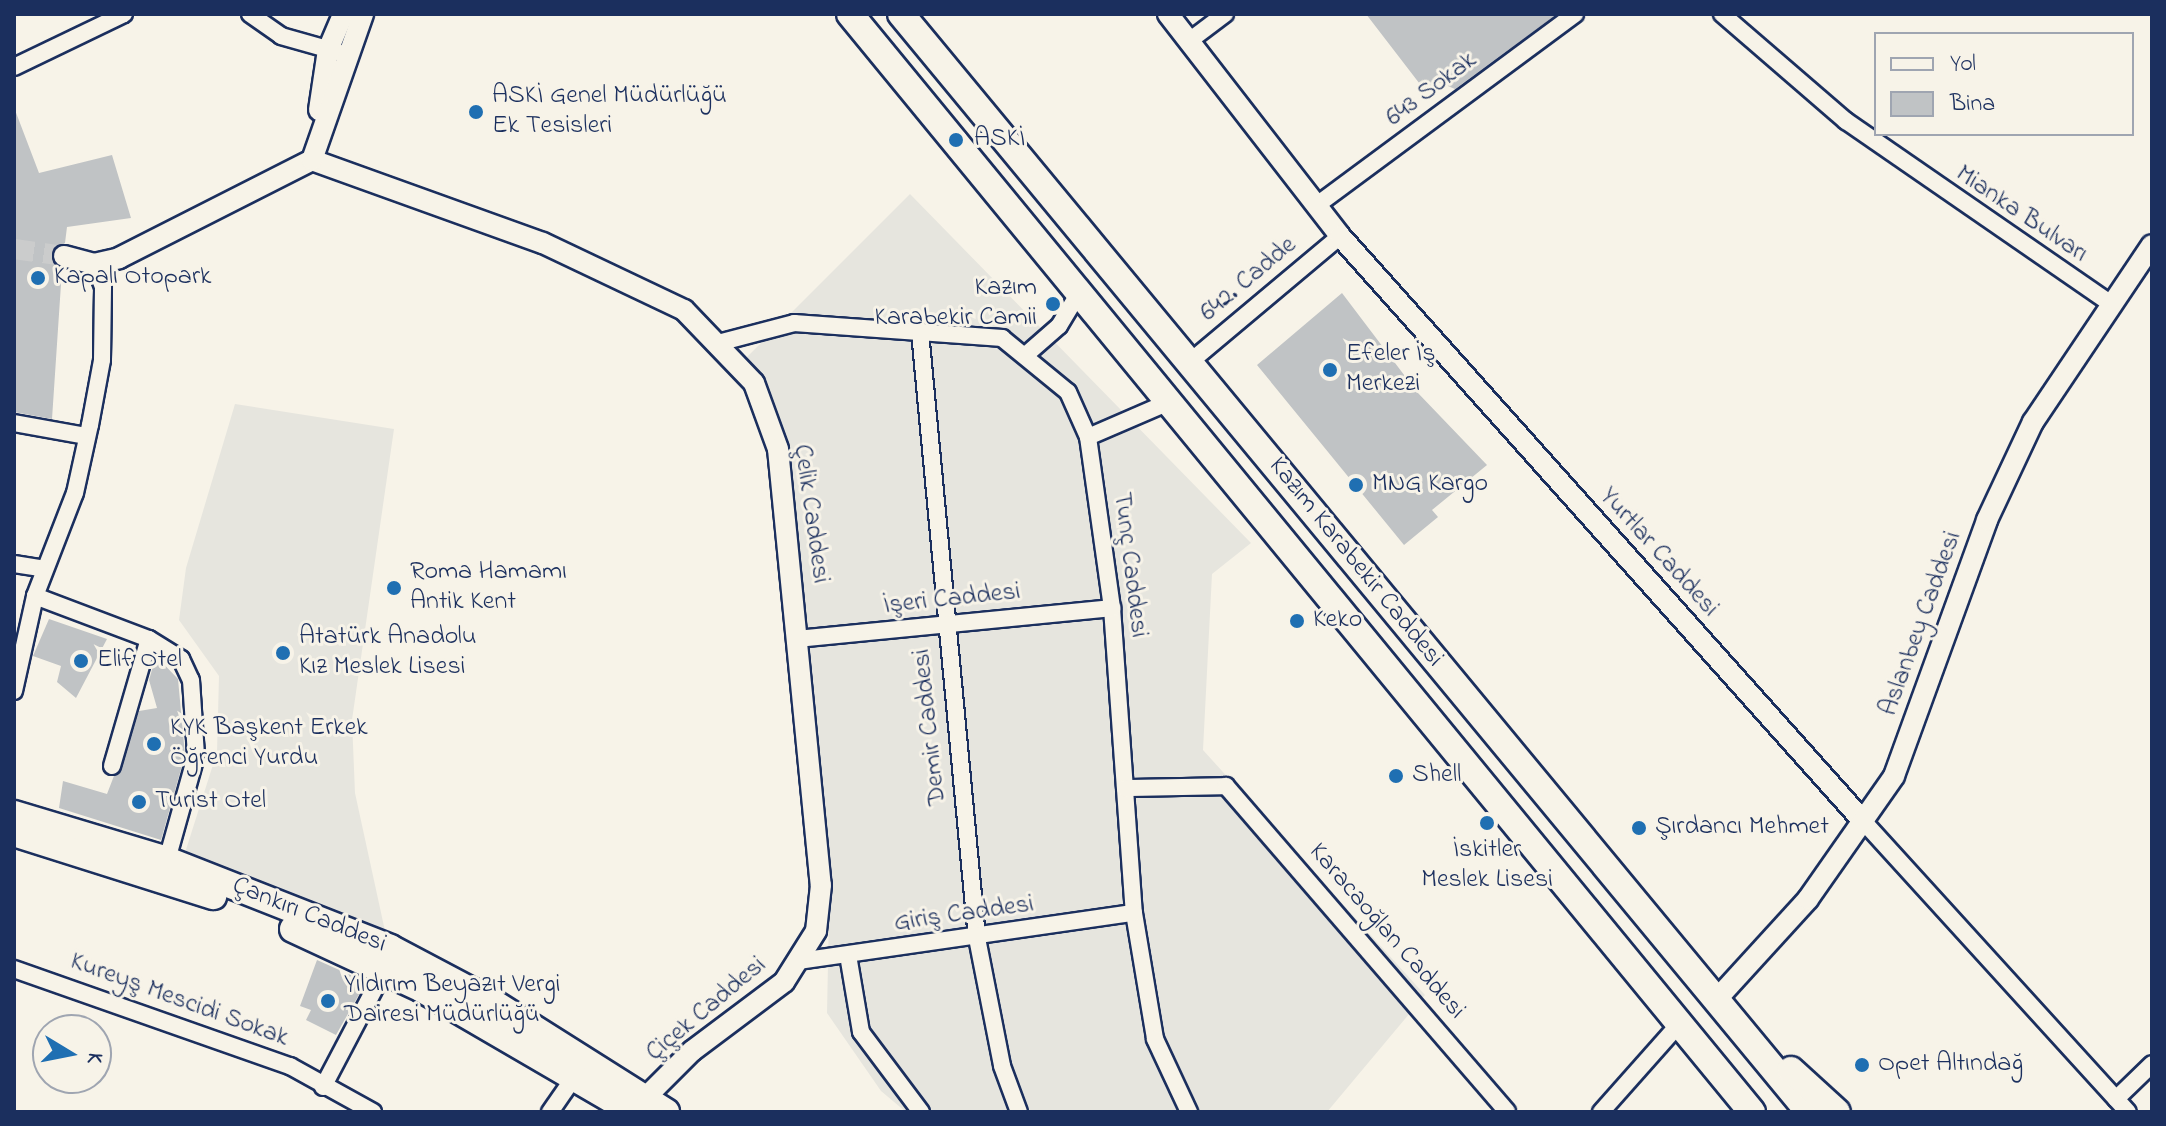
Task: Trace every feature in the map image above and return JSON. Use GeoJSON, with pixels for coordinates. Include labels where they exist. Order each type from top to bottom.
{"type":"FeatureCollection","features":[{"type":"Feature","properties":{"kind":"main road","name":"Kazım Karabekir Caddesi"},"geometry":{"type":"LineString","coordinates":[[850,14],[1752,1112]]}},
{"type":"Feature","properties":{"kind":"main road","name":"Kazım Karabekir Caddesi"},"geometry":{"type":"LineString","coordinates":[[901,14],[1809,1112]]}},
{"type":"Feature","properties":{"kind":"main road","name":"Çankırı Caddesi"},"geometry":{"type":"LineString","coordinates":[[14,814],[167,860],[390,948],[648,1107]]}},
{"type":"Feature","properties":{"kind":"main road","name":"Çankırı Caddesi"},"geometry":{"type":"LineString","coordinates":[[14,833],[211,896],[385,969],[575,1076],[648,1107]]}},
{"type":"Feature","properties":{"kind":"main road"},"geometry":{"type":"LineString","coordinates":[[1745,1033],[1837,1112]]}},
{"type":"Feature","properties":{"kind":"main road"},"geometry":{"type":"LineString","coordinates":[[1709,1062],[1733,1112]]}},
{"type":"Feature","properties":{"kind":"street"},"geometry":{"type":"LineString","coordinates":[[14,67],[124,14]]}},
{"type":"Feature","properties":{"kind":"street"},"geometry":{"type":"LineString","coordinates":[[250,14],[281,36],[338,52]]}},
{"type":"Feature","properties":{"kind":"street"},"geometry":{"type":"LineString","coordinates":[[64,256],[94,264],[196,224],[312,160],[338,52],[343,14]]}},
{"type":"Feature","properties":{"kind":"street"},"geometry":{"type":"LineString","coordinates":[[338,52],[363,14]]}},
{"type":"Feature","properties":{"kind":"street","name":"Yurtlar Caddesi"},"geometry":{"type":"LineString","coordinates":[[1168,14],[1340,236],[2128,1112]]}},
{"type":"Feature","properties":{"kind":"street"},"geometry":{"type":"LineString","coordinates":[[1189,41],[1225,14]]}},
{"type":"Feature","properties":{"kind":"street","name":"643 Sokak"},"geometry":{"type":"LineString","coordinates":[[1317,205],[1575,14]]}},
{"type":"Feature","properties":{"kind":"street","name":"Mianka Bulvarı"},"geometry":{"type":"LineString","coordinates":[[1722,14],[1846,121],[2108,302]]}},
{"type":"Feature","properties":{"kind":"street","name":"Çelik Caddesi"},"geometry":{"type":"LineString","coordinates":[[312,160],[642,285],[718,343],[754,383],[778,449],[821,885],[816,931],[799,961]]}},
{"type":"Feature","properties":{"kind":"street","name":"642. Cadde"},"geometry":{"type":"LineString","coordinates":[[1190,362],[1340,236]]}},
{"type":"Feature","properties":{"kind":"street","name":"Aslanbey Caddesi"},"geometry":{"type":"LineString","coordinates":[[1715,1001],[1808,899],[1864,822],[1899,764],[1987,520],[2033,422],[2108,302],[2152,245]]}},
{"type":"Feature","properties":{"kind":"street"},"geometry":{"type":"LineString","coordinates":[[14,688],[35,596],[75,493],[102,360],[103,287],[94,264]]}},
{"type":"Feature","properties":{"kind":"street"},"geometry":{"type":"LineString","coordinates":[[1028,353],[1059,326],[1079,293]]}},
{"type":"Feature","properties":{"kind":"street","name":"Tunç Caddesi"},"geometry":{"type":"LineString","coordinates":[[718,343],[794,323],[1002,338],[1028,353],[1068,392],[1088,437],[1112,608],[1134,913],[1155,1039],[1189,1112]]}},
{"type":"Feature","properties":{"kind":"street","name":"Demir Caddesi"},"geometry":{"type":"LineString","coordinates":[[920,332],[945,625],[977,938],[1019,1112]]}},
{"type":"Feature","properties":{"kind":"street"},"geometry":{"type":"LineString","coordinates":[[1088,437],[1169,402]]}},
{"type":"Feature","properties":{"kind":"street"},"geometry":{"type":"LineString","coordinates":[[14,423],[86,436]]}},
{"type":"Feature","properties":{"kind":"street"},"geometry":{"type":"LineString","coordinates":[[14,564],[44,569]]}},
{"type":"Feature","properties":{"kind":"street"},"geometry":{"type":"LineString","coordinates":[[35,596],[149,639],[181,659],[191,680],[196,756],[167,860]]}},
{"type":"Feature","properties":{"kind":"street","name":"İşeri Caddesi"},"geometry":{"type":"LineString","coordinates":[[797,639],[1112,608]]}},
{"type":"Feature","properties":{"kind":"street"},"geometry":{"type":"LineString","coordinates":[[112,766],[149,639]]}},
{"type":"Feature","properties":{"kind":"street","name":"Karacaoğlan Caddesi"},"geometry":{"type":"LineString","coordinates":[[1125,788],[1226,786],[1507,1112]]}},
{"type":"Feature","properties":{"kind":"street","name":"Giriş Caddesi"},"geometry":{"type":"LineString","coordinates":[[799,961],[977,938],[1134,913]]}},
{"type":"Feature","properties":{"kind":"street"},"geometry":{"type":"LineString","coordinates":[[848,955],[865,1040],[921,1112]]}},
{"type":"Feature","properties":{"kind":"street","name":"Çiçek Caddesi"},"geometry":{"type":"LineString","coordinates":[[648,1107],[692,1051],[784,982],[799,961]]}},
{"type":"Feature","properties":{"kind":"street","name":"Kureyş Mescidi Sokak"},"geometry":{"type":"LineString","coordinates":[[14,969],[290,1066],[373,1112]]}},
{"type":"Feature","properties":{"kind":"street"},"geometry":{"type":"LineString","coordinates":[[323,1087],[385,969]]}},
{"type":"Feature","properties":{"kind":"street"},"geometry":{"type":"LineString","coordinates":[[1601,1112],[1681,1022]]}},
{"type":"Feature","properties":{"kind":"street"},"geometry":{"type":"LineString","coordinates":[[2116,1099],[2152,1064]]}},
{"type":"Feature","properties":{"kind":"street"},"geometry":{"type":"LineString","coordinates":[[550,1112],[575,1076]]}},
{"type":"Feature","properties":{"kind":"shaded area"},"geometry":{"type":"Polygon","coordinates":[[[910,194],[1251,543],[1212,574],[1203,750],[1425,995],[1327,1112],[906,1112],[881,1091],[827,1013],[830,864],[790,469],[763,377],[747,357],[910,194]]]}},
{"type":"Feature","properties":{"kind":"shaded area","name":"Atatürk Anadolu Kız Meslek Lisesi"},"geometry":{"type":"Polygon","coordinates":[[[235,404],[394,429],[352,720],[355,793],[385,931],[184,856],[217,752],[219,676],[179,620],[186,568],[235,404]]]}},
{"type":"Feature","properties":{"kind":"building"},"geometry":{"type":"Polygon","coordinates":[[[1366,14],[1557,14],[1455,89],[1438,82],[1426,92],[1366,14]]]}},
{"type":"Feature","properties":{"kind":"building","name":"Kapalı Otopark"},"geometry":{"type":"Polygon","coordinates":[[[15,110],[39,173],[112,155],[131,218],[67,227],[65,243],[52,252],[62,269],[52,419],[14,412],[15,110]]]}},
{"type":"Feature","properties":{"kind":"building"},"geometry":{"type":"Polygon","coordinates":[[[1342,293],[1417,392],[1487,465],[1432,510],[1438,517],[1404,545],[1257,365],[1342,293]]]}},
{"type":"Feature","properties":{"kind":"building"},"geometry":{"type":"Polygon","coordinates":[[[49,619],[107,639],[76,698],[57,682],[61,666],[33,656],[49,619]]]}},
{"type":"Feature","properties":{"kind":"building"},"geometry":{"type":"Polygon","coordinates":[[[156,656],[178,679],[185,755],[161,840],[59,808],[63,781],[107,794],[139,711],[157,708],[149,680],[156,656]]]}},
{"type":"Feature","properties":{"kind":"building","name":"Yıldırım Beyazıt Vergi Dairesi Müdürlüğü"},"geometry":{"type":"Polygon","coordinates":[[[317,960],[366,982],[336,1035],[306,1020],[311,1010],[300,1006],[317,960]]]}},
{"type":"Feature","properties":{"kind":"tunnel"},"geometry":{"type":"LineString","coordinates":[[14,249],[64,256]]}},
{"type":"Feature","properties":{"kind":"place","name":"ASKİ Genel Müdürlüğü Ek Tesisleri"},"geometry":{"type":"Point","coordinates":[476,112]}},
{"type":"Feature","properties":{"kind":"place","name":"ASKİ"},"geometry":{"type":"Point","coordinates":[956,140]}},
{"type":"Feature","properties":{"kind":"place","name":"Kapalı Otopark"},"geometry":{"type":"Point","coordinates":[38,278]}},
{"type":"Feature","properties":{"kind":"place","name":"Kazım Karabekir Camii"},"geometry":{"type":"Point","coordinates":[1053,304]}},
{"type":"Feature","properties":{"kind":"place","name":"Efeler İş Merkezi"},"geometry":{"type":"Point","coordinates":[1330,370]}},
{"type":"Feature","properties":{"kind":"place","name":"MNG Kargo"},"geometry":{"type":"Point","coordinates":[1356,485]}},
{"type":"Feature","properties":{"kind":"place","name":"Roma Hamamı Antik Kent"},"geometry":{"type":"Point","coordinates":[394,588]}},
{"type":"Feature","properties":{"kind":"place","name":"Keko"},"geometry":{"type":"Point","coordinates":[1297,621]}},
{"type":"Feature","properties":{"kind":"place","name":"Atatürk Anadolu Kız Meslek Lisesi"},"geometry":{"type":"Point","coordinates":[283,653]}},
{"type":"Feature","properties":{"kind":"place","name":"Elif Otel"},"geometry":{"type":"Point","coordinates":[81,661]}},
{"type":"Feature","properties":{"kind":"place","name":"KYK Başkent Erkek Öğrenci Yurdu"},"geometry":{"type":"Point","coordinates":[154,744]}},
{"type":"Feature","properties":{"kind":"place","name":"Shell"},"geometry":{"type":"Point","coordinates":[1396,776]}},
{"type":"Feature","properties":{"kind":"place","name":"Turist Otel"},"geometry":{"type":"Point","coordinates":[139,802]}},
{"type":"Feature","properties":{"kind":"place","name":"İskitler Meslek Lisesi"},"geometry":{"type":"Point","coordinates":[1487,823]}},
{"type":"Feature","properties":{"kind":"place","name":"Şırdancı Mehmet"},"geometry":{"type":"Point","coordinates":[1639,828]}},
{"type":"Feature","properties":{"kind":"place","name":"Yıldırım Beyazıt Vergi Dairesi Müdürlüğü"},"geometry":{"type":"Point","coordinates":[328,1001]}},
{"type":"Feature","properties":{"kind":"place","name":"Opet Altındağ"},"geometry":{"type":"Point","coordinates":[1862,1065]}}]}
